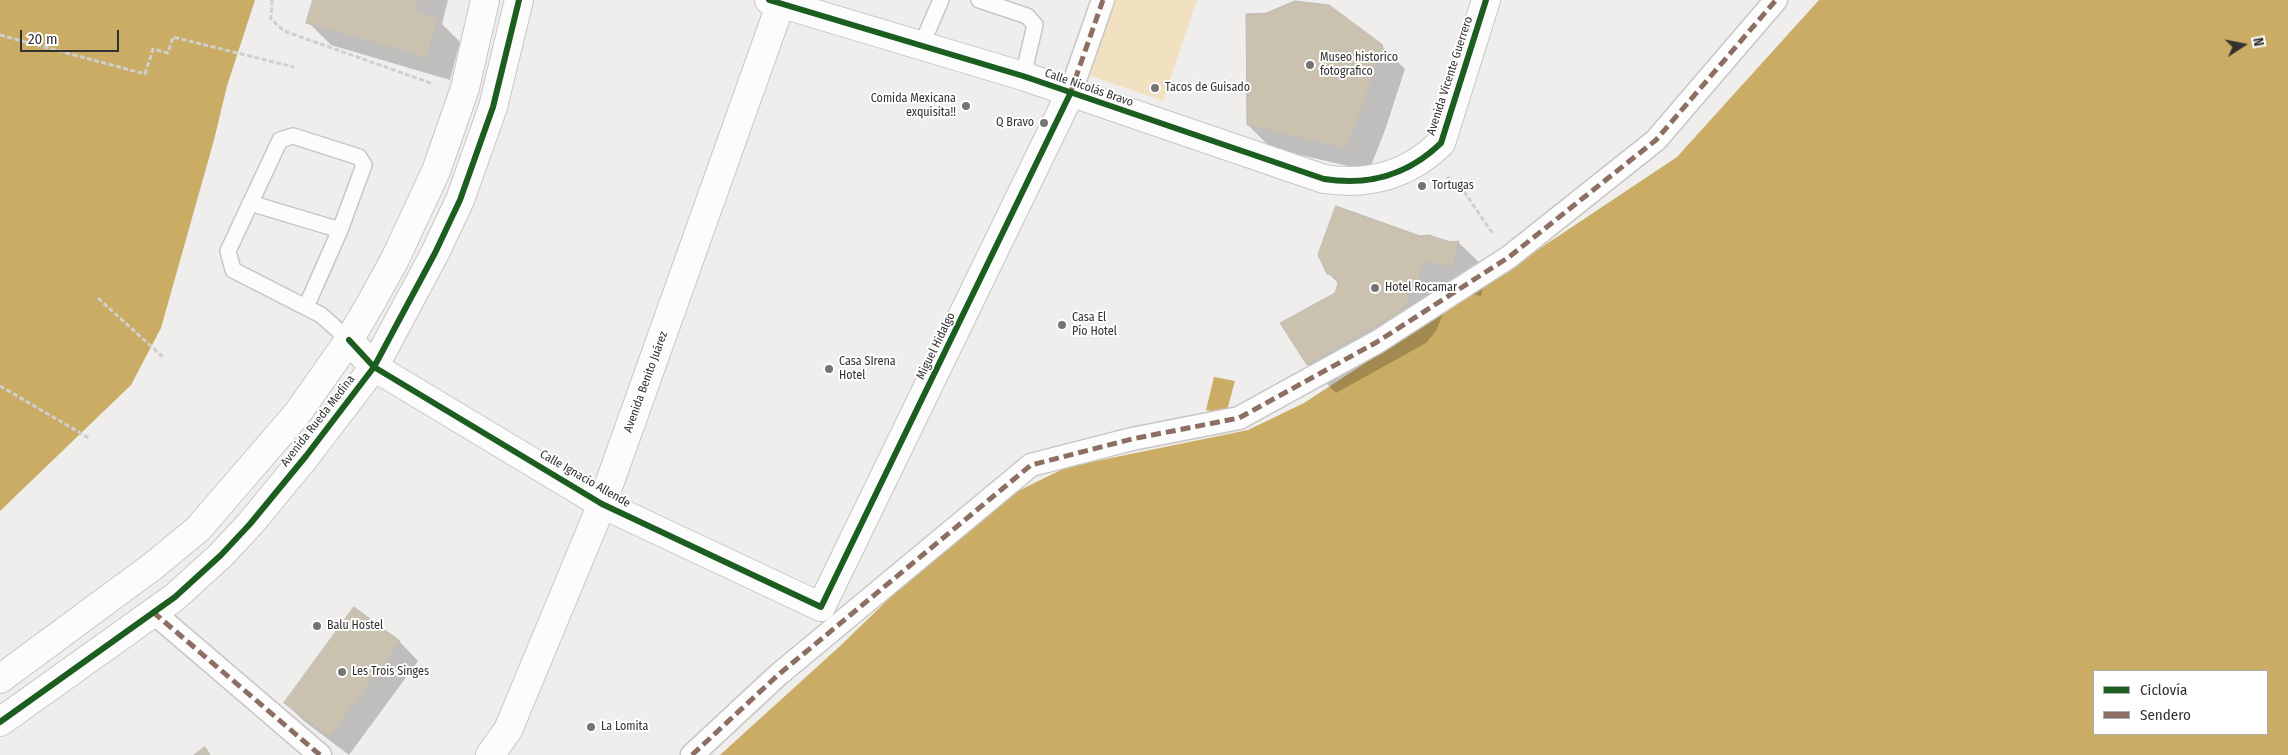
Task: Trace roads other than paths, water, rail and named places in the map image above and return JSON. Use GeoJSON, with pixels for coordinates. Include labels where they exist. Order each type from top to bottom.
{"type":"FeatureCollection","features":[{"type":"Feature","properties":{"kind":"street","name":"Avenida Rueda Medina"},"geometry":{"type":"LineString","coordinates":[[0,679],[153,566],[198,529],[297,414],[348,340],[395,259],[412,224],[436,171],[462,94],[485,0]]}},
{"type":"Feature","properties":{"kind":"street","name":"Avenida Rueda Medina"},"geometry":{"type":"LineString","coordinates":[[0,722],[175,597],[250,524],[306,456],[374,367],[435,254],[460,200],[494,107],[519,0]]}},
{"type":"Feature","properties":{"kind":"street"},"geometry":{"type":"LineString","coordinates":[[1070,94],[1103,0]]}},
{"type":"Feature","properties":{"kind":"street","name":"Avenida Vicente Guerrero"},"geometry":{"type":"LineString","coordinates":[[1413,165],[1441,143],[1486,0]]}},
{"type":"Feature","properties":{"kind":"street"},"geometry":{"type":"LineString","coordinates":[[692,755],[778,674],[1031,465],[1132,440],[1240,418],[1377,342],[1509,257],[1656,140],[1776,0]]}},
{"type":"Feature","properties":{"kind":"street","name":"Calle Nicolás Bravo"},"geometry":{"type":"LineString","coordinates":[[777,1],[1023,76],[1070,94],[1324,179],[1346,182],[1360,181],[1413,165]]}},
{"type":"Feature","properties":{"kind":"street","name":"Avenida Benito Juárez"},"geometry":{"type":"LineString","coordinates":[[490,755],[508,730],[602,504],[777,1]]}},
{"type":"Feature","properties":{"kind":"street","name":"Miguel Hidalgo"},"geometry":{"type":"LineString","coordinates":[[821,607],[1070,94]]}},
{"type":"Feature","properties":{"kind":"street","name":"Calle Ignacio Allende"},"geometry":{"type":"LineString","coordinates":[[348,340],[374,367],[602,504],[821,607]]}},
{"type":"Feature","properties":{"kind":"street"},"geometry":{"type":"LineString","coordinates":[[154,612],[320,755]]}},
{"type":"Feature","properties":{"kind":"lane"},"geometry":{"type":"LineString","coordinates":[[921,46],[941,0]]}},
{"type":"Feature","properties":{"kind":"lane"},"geometry":{"type":"LineString","coordinates":[[979,0],[1027,16],[1035,25],[1023,76]]}},
{"type":"Feature","properties":{"kind":"lane"},"geometry":{"type":"LineString","coordinates":[[306,307],[340,230],[364,166],[359,156],[293,136],[280,140],[228,251],[233,270],[321,315],[348,340]]}},
{"type":"Feature","properties":{"kind":"lane"},"geometry":{"type":"LineString","coordinates":[[250,203],[340,230]]}},
{"type":"Feature","properties":{"kind":"place","name":"Museo historico fotografico"},"geometry":{"type":"Point","coordinates":[1310,65]}},
{"type":"Feature","properties":{"kind":"place","name":"Tacos de Guisado"},"geometry":{"type":"Point","coordinates":[1155,88]}},
{"type":"Feature","properties":{"kind":"place","name":"Comida Mexicana exquisita!!"},"geometry":{"type":"Point","coordinates":[966,106]}},
{"type":"Feature","properties":{"kind":"place","name":"Q Bravo"},"geometry":{"type":"Point","coordinates":[1044,123]}},
{"type":"Feature","properties":{"kind":"place","name":"Tortugas"},"geometry":{"type":"Point","coordinates":[1422,186]}},
{"type":"Feature","properties":{"kind":"place","name":"Hotel Rocamar"},"geometry":{"type":"Point","coordinates":[1375,288]}},
{"type":"Feature","properties":{"kind":"place","name":"Casa El Pío Hotel"},"geometry":{"type":"Point","coordinates":[1062,325]}},
{"type":"Feature","properties":{"kind":"place","name":"Casa SIrena Hotel"},"geometry":{"type":"Point","coordinates":[829,369]}},
{"type":"Feature","properties":{"kind":"place","name":"Balu Hostel"},"geometry":{"type":"Point","coordinates":[317,626]}},
{"type":"Feature","properties":{"kind":"place","name":"Les Trois Singes"},"geometry":{"type":"Point","coordinates":[342,672]}},
{"type":"Feature","properties":{"kind":"place","name":"La Lomita"},"geometry":{"type":"Point","coordinates":[591,727]}}]}
